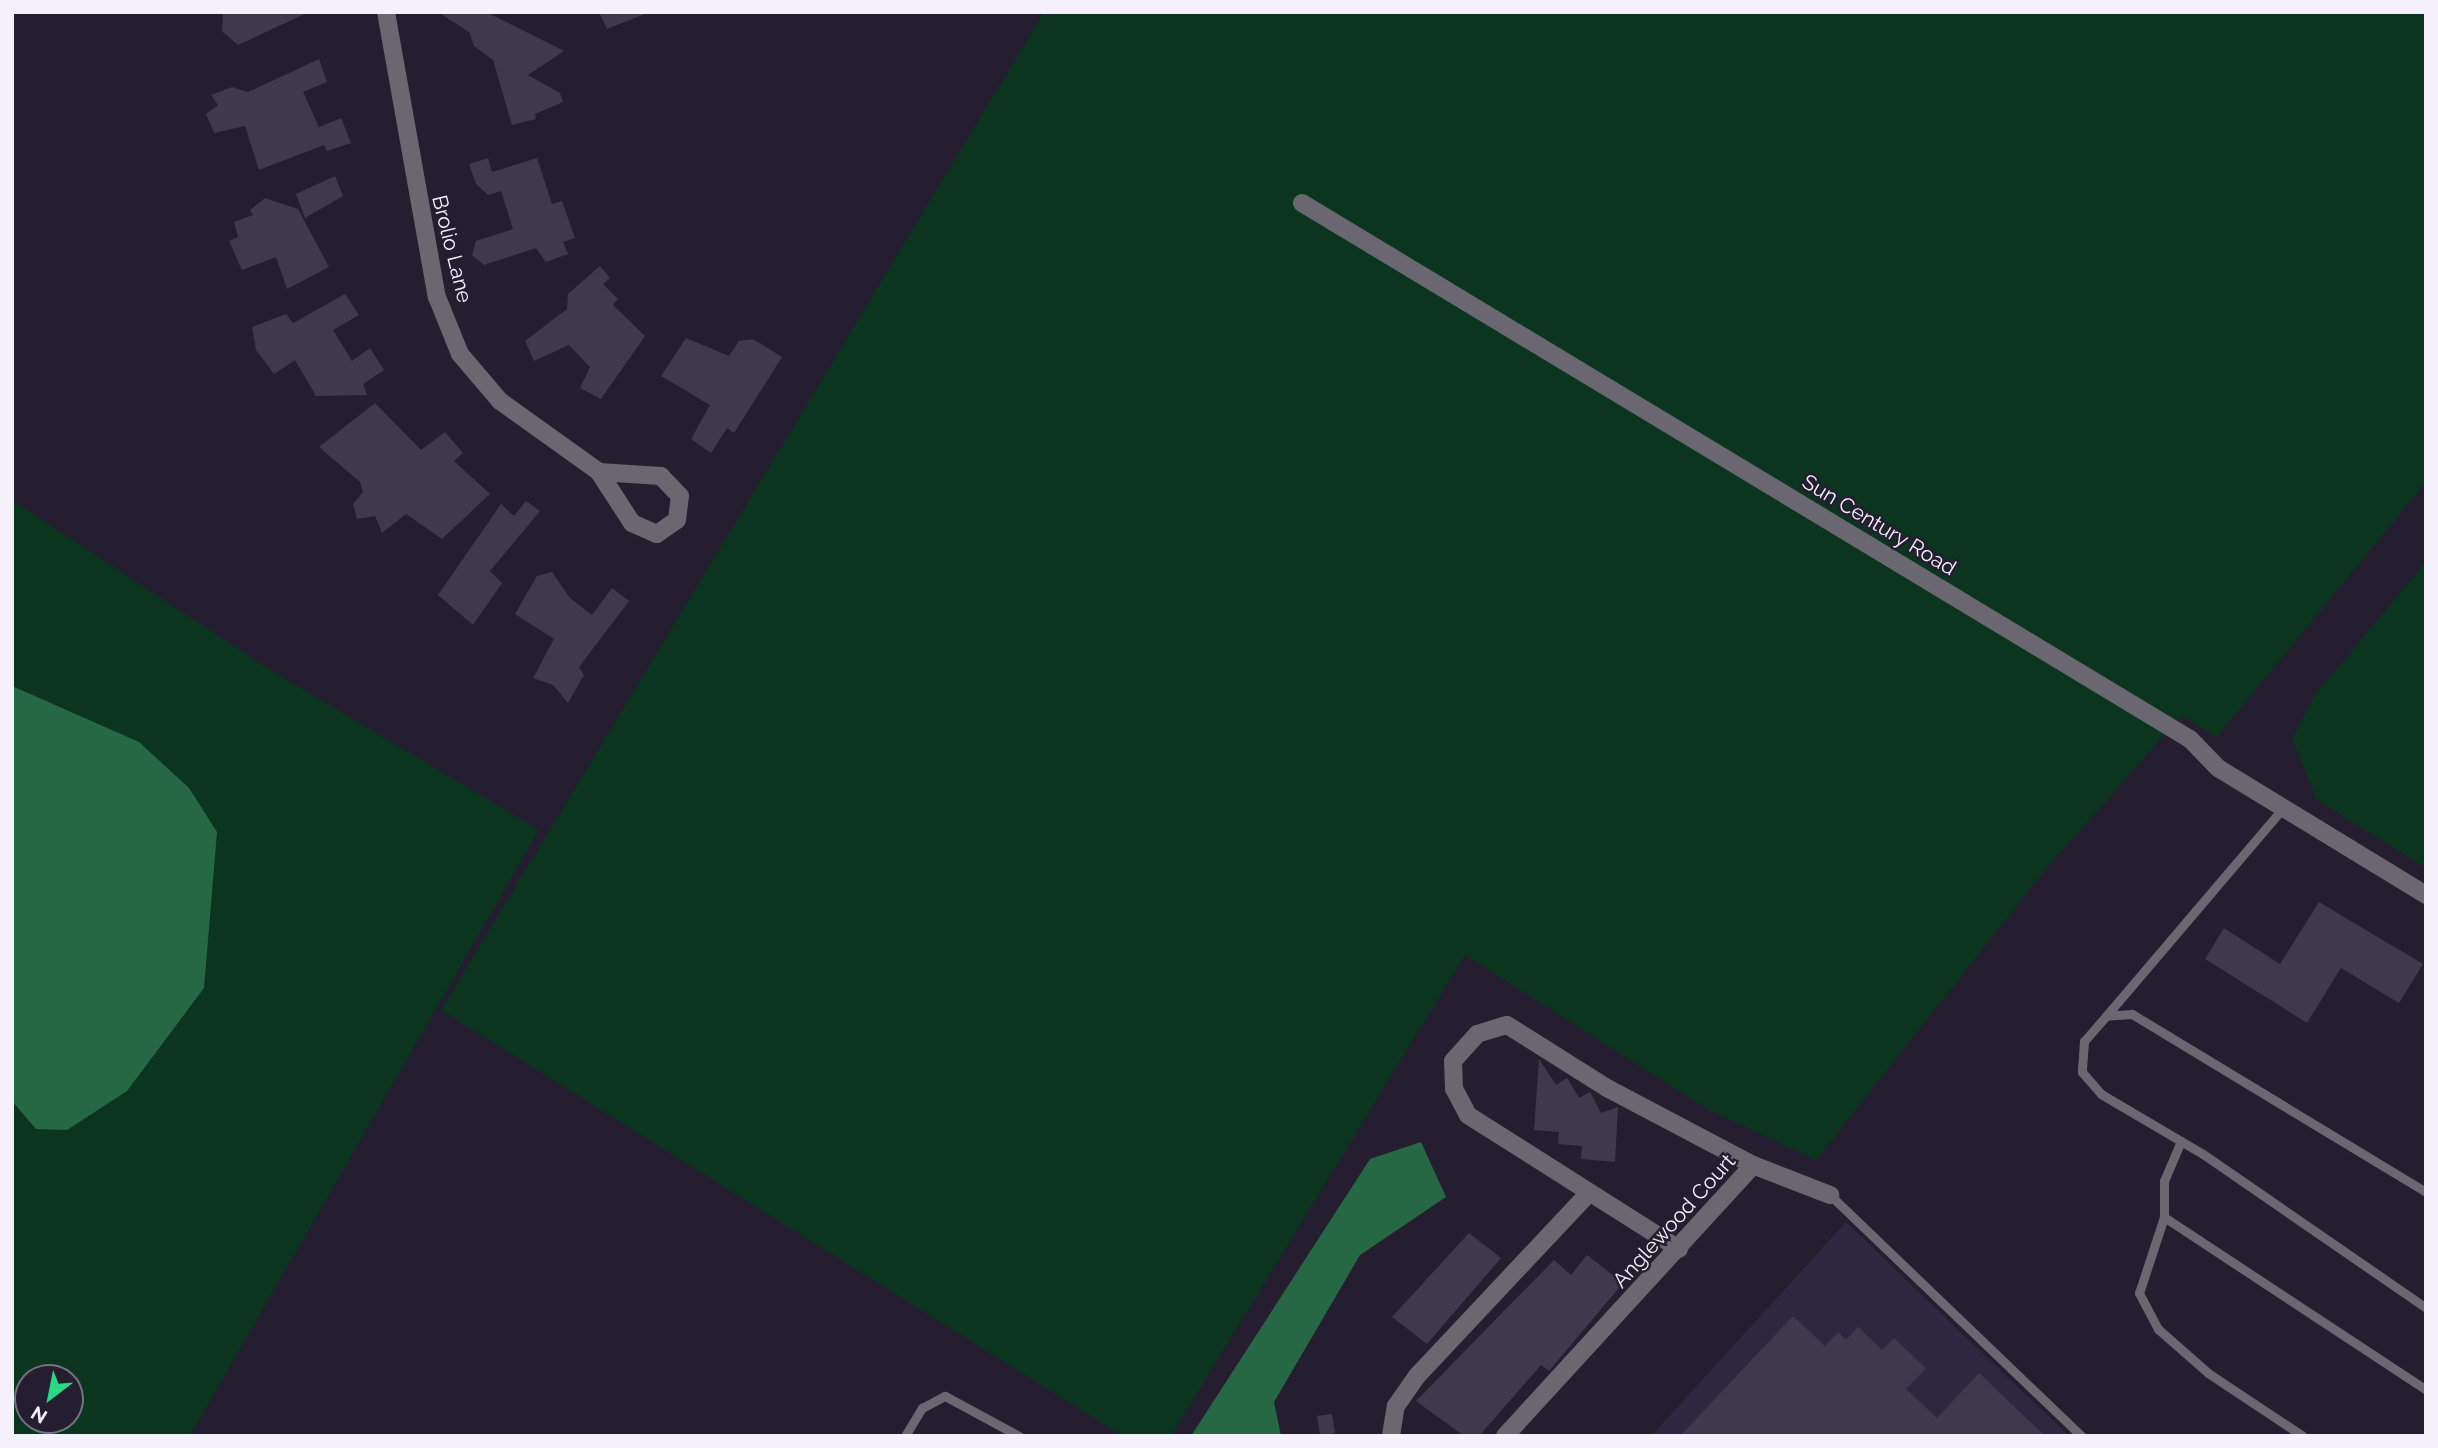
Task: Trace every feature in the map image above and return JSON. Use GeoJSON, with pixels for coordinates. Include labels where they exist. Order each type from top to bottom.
{"type":"FeatureCollection","features":[{"type":"Feature","properties":{"kind":"street","name":"Brolio Lane"},"geometry":{"type":"LineString","coordinates":[[386,12],[438,297],[460,354],[500,401],[599,472],[615,502],[647,534],[677,520],[680,496],[661,476],[599,472]]}},
{"type":"Feature","properties":{"kind":"street","name":"Sun Century Road"},"geometry":{"type":"LineString","coordinates":[[1302,203],[2190,739],[2218,768],[2426,895]]}},
{"type":"Feature","properties":{"kind":"street"},"geometry":{"type":"LineString","coordinates":[[1679,1250],[1587,1195],[1468,1115],[1454,1088],[1453,1060],[1477,1034],[1507,1025],[1607,1088],[1753,1165]]}},
{"type":"Feature","properties":{"kind":"street","name":"Anglewood Court"},"geometry":{"type":"LineString","coordinates":[[1505,1436],[1679,1250],[1753,1165],[1830,1195]]}},
{"type":"Feature","properties":{"kind":"street"},"geometry":{"type":"LineString","coordinates":[[1391,1436],[1396,1406],[1417,1376],[1587,1195]]}},
{"type":"Feature","properties":{"kind":"lane"},"geometry":{"type":"LineString","coordinates":[[2283,808],[2084,1041],[2082,1072],[2101,1094],[2181,1141],[2426,1308]]}},
{"type":"Feature","properties":{"kind":"lane"},"geometry":{"type":"LineString","coordinates":[[2106,1016],[2133,1014],[2188,1044],[2426,1192]]}},
{"type":"Feature","properties":{"kind":"lane"},"geometry":{"type":"LineString","coordinates":[[2181,1141],[2164,1181],[2164,1217],[2139,1293],[2158,1329],[2208,1373],[2303,1436]]}},
{"type":"Feature","properties":{"kind":"lane","name":"Anglewood Court"},"geometry":{"type":"LineString","coordinates":[[1830,1195],[2081,1436]]}},
{"type":"Feature","properties":{"kind":"lane"},"geometry":{"type":"LineString","coordinates":[[2164,1217],[2426,1390]]}},
{"type":"Feature","properties":{"kind":"lane"},"geometry":{"type":"LineString","coordinates":[[905,1436],[922,1408],[945,1396],[1019,1436]]}},
{"type":"Feature","properties":{"kind":"shaded area"},"geometry":{"type":"Polygon","coordinates":[[[1044,12],[2426,12],[2426,482],[2217,737],[2181,716],[2045,870],[1816,1160],[1709,1110],[1465,955],[1171,1436],[1123,1436],[441,1010],[1044,12]]]}},
{"type":"Feature","properties":{"kind":"shaded area"},"geometry":{"type":"Polygon","coordinates":[[[12,500],[267,668],[539,830],[190,1436],[12,1436],[12,500]]]}},
{"type":"Feature","properties":{"kind":"shaded area"},"geometry":{"type":"Polygon","coordinates":[[[2426,562],[2426,868],[2317,800],[2292,739],[2314,696],[2426,562]]]}},
{"type":"Feature","properties":{"kind":"shaded area"},"geometry":{"type":"Polygon","coordinates":[[[12,686],[139,742],[189,788],[217,832],[204,988],[127,1091],[67,1130],[36,1129],[12,1101],[12,686]]]}},
{"type":"Feature","properties":{"kind":"shaded area"},"geometry":{"type":"Polygon","coordinates":[[[1421,1142],[1446,1197],[1360,1255],[1274,1402],[1281,1436],[1191,1436],[1370,1159],[1421,1142]]]}},
{"type":"Feature","properties":{"kind":"shaded area"},"geometry":{"type":"Polygon","coordinates":[[[1846,1222],[2069,1436],[1651,1436],[1846,1222]]]}},
{"type":"Feature","properties":{"kind":"building"},"geometry":{"type":"Polygon","coordinates":[[[223,12],[309,12],[238,45],[222,31],[223,12]]]}},
{"type":"Feature","properties":{"kind":"building"},"geometry":{"type":"Polygon","coordinates":[[[438,12],[486,12],[564,51],[528,75],[560,93],[563,102],[535,114],[536,119],[512,125],[493,60],[474,46],[469,32],[438,12]]]}},
{"type":"Feature","properties":{"kind":"building"},"geometry":{"type":"Polygon","coordinates":[[[599,12],[647,12],[647,13],[607,29],[599,12]]]}},
{"type":"Feature","properties":{"kind":"building"},"geometry":{"type":"Polygon","coordinates":[[[319,59],[327,82],[303,92],[319,127],[341,118],[351,143],[327,151],[324,145],[259,170],[245,126],[214,133],[206,114],[218,105],[211,95],[232,87],[248,92],[319,59]]]}},
{"type":"Feature","properties":{"kind":"building"},"geometry":{"type":"Polygon","coordinates":[[[488,158],[492,172],[537,158],[552,204],[562,201],[575,238],[563,242],[568,254],[546,262],[536,248],[484,265],[472,255],[476,241],[513,229],[501,191],[488,195],[476,184],[469,164],[488,158]]]}},
{"type":"Feature","properties":{"kind":"building"},"geometry":{"type":"Polygon","coordinates":[[[335,176],[343,196],[305,218],[296,194],[335,176]]]}},
{"type":"Feature","properties":{"kind":"building"},"geometry":{"type":"Polygon","coordinates":[[[265,198],[298,209],[329,267],[287,289],[276,257],[242,270],[229,241],[238,237],[234,222],[253,215],[250,210],[265,198]]]}},
{"type":"Feature","properties":{"kind":"building"},"geometry":{"type":"Polygon","coordinates":[[[600,266],[610,278],[603,284],[618,299],[613,305],[645,336],[601,399],[580,388],[590,367],[569,345],[534,361],[525,341],[567,309],[568,294],[600,266]]]}},
{"type":"Feature","properties":{"kind":"building"},"geometry":{"type":"Polygon","coordinates":[[[345,294],[359,315],[333,330],[352,361],[370,348],[384,370],[363,384],[367,395],[316,396],[295,360],[274,374],[256,350],[252,327],[286,314],[293,323],[345,294]]]}},
{"type":"Feature","properties":{"kind":"building"},"geometry":{"type":"Polygon","coordinates":[[[686,338],[729,356],[739,341],[753,339],[782,357],[734,433],[727,428],[711,453],[691,439],[710,405],[661,376],[686,338]]]}},
{"type":"Feature","properties":{"kind":"building"},"geometry":{"type":"Polygon","coordinates":[[[375,403],[421,450],[445,432],[463,453],[454,461],[490,494],[442,539],[406,514],[382,533],[375,516],[357,519],[353,504],[363,492],[360,482],[319,447],[375,403]]]}},
{"type":"Feature","properties":{"kind":"building"},"geometry":{"type":"Polygon","coordinates":[[[526,501],[540,511],[490,571],[502,583],[473,625],[438,595],[501,504],[514,516],[526,501]]]}},
{"type":"Feature","properties":{"kind":"building"},"geometry":{"type":"Polygon","coordinates":[[[552,572],[570,598],[592,615],[612,588],[629,601],[579,667],[584,675],[568,703],[553,685],[533,678],[554,639],[515,614],[537,576],[552,572]]]}},
{"type":"Feature","properties":{"kind":"building"},"geometry":{"type":"Polygon","coordinates":[[[2319,902],[2423,964],[2399,1003],[2341,968],[2307,1023],[2205,959],[2224,928],[2280,964],[2319,902]]]}},
{"type":"Feature","properties":{"kind":"building"},"geometry":{"type":"Polygon","coordinates":[[[1539,1059],[1556,1085],[1567,1078],[1579,1098],[1590,1092],[1601,1113],[1618,1107],[1615,1162],[1581,1159],[1582,1146],[1558,1144],[1559,1132],[1534,1130],[1539,1059]]]}},
{"type":"Feature","properties":{"kind":"building"},"geometry":{"type":"Polygon","coordinates":[[[1469,1233],[1501,1258],[1427,1344],[1392,1317],[1469,1233]]]}},
{"type":"Feature","properties":{"kind":"building"},"geometry":{"type":"Polygon","coordinates":[[[1587,1255],[1623,1283],[1549,1371],[1541,1365],[1479,1436],[1464,1436],[1416,1401],[1554,1260],[1571,1275],[1587,1255]]]}},
{"type":"Feature","properties":{"kind":"building"},"geometry":{"type":"Polygon","coordinates":[[[1793,1316],[1825,1346],[1838,1332],[1846,1340],[1858,1327],[1882,1350],[1894,1338],[1926,1368],[1906,1389],[1937,1418],[1979,1373],[2045,1436],[1680,1436],[1793,1316]]]}},
{"type":"Feature","properties":{"kind":"building"},"geometry":{"type":"Polygon","coordinates":[[[1332,1414],[1335,1433],[1320,1436],[1317,1416],[1332,1414]]]}}]}
